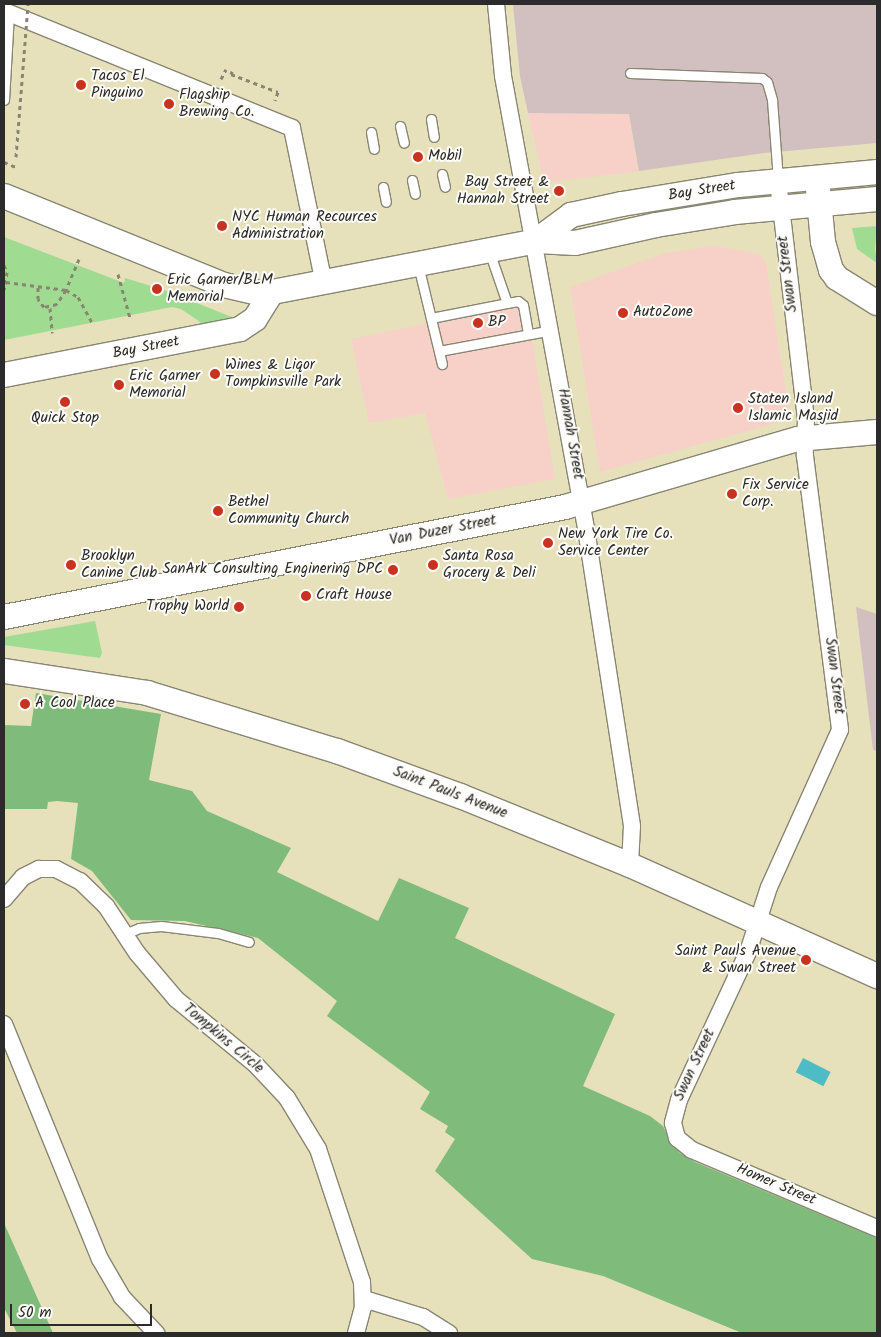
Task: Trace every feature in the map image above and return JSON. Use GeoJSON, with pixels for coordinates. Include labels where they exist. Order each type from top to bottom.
{"type":"FeatureCollection","features":[{"type":"Feature","properties":{"kind":"main road","name":"Bay Street"},"geometry":{"type":"LineString","coordinates":[[536,241],[571,215],[673,195],[778,181],[877,172]]}},
{"type":"Feature","properties":{"kind":"main road"},"geometry":{"type":"LineString","coordinates":[[817,177],[823,242],[831,270],[837,278],[877,303]]}},
{"type":"Feature","properties":{"kind":"main road","name":"Bay Street"},"geometry":{"type":"LineString","coordinates":[[4,196],[224,285],[251,293],[271,293],[324,284],[536,241],[575,243],[656,225],[781,207],[877,199]]}},
{"type":"Feature","properties":{"kind":"main road","name":"Bay Street"},"geometry":{"type":"LineString","coordinates":[[4,375],[240,330],[256,319],[271,293]]}},
{"type":"Feature","properties":{"kind":"main road","name":"Van Duzer Street"},"geometry":{"type":"LineString","coordinates":[[4,616],[582,503],[806,437],[877,432]]}},
{"type":"Feature","properties":{"kind":"main road","name":"Saint Pauls Avenue"},"geometry":{"type":"LineString","coordinates":[[4,671],[147,693],[284,734],[460,796],[630,865],[877,976]]}},
{"type":"Feature","properties":{"kind":"street","name":"Hannah Street"},"geometry":{"type":"LineString","coordinates":[[496,4],[503,76],[536,241],[582,503],[632,826],[630,865]]}},
{"type":"Feature","properties":{"kind":"street"},"geometry":{"type":"LineString","coordinates":[[7,12],[292,128],[324,284]]}},
{"type":"Feature","properties":{"kind":"street","name":"Swan Street"},"geometry":{"type":"LineString","coordinates":[[677,1138],[673,1123],[676,1106],[748,952],[769,887],[840,730],[805,456],[805,412],[778,181]]}},
{"type":"Feature","properties":{"kind":"street","name":"Tompkins Circle"},"geometry":{"type":"LineString","coordinates":[[4,898],[15,884],[31,872],[56,869],[80,881],[97,895],[176,999],[256,1065],[300,1114],[325,1166],[348,1247],[362,1282],[364,1299],[356,1333]]}},
{"type":"Feature","properties":{"kind":"street"},"geometry":{"type":"LineString","coordinates":[[4,1024],[100,1260],[122,1297],[156,1333]]}},
{"type":"Feature","properties":{"kind":"street","name":"Homer Street"},"geometry":{"type":"LineString","coordinates":[[677,1138],[692,1150],[877,1228]]}},
{"type":"Feature","properties":{"kind":"street"},"geometry":{"type":"LineString","coordinates":[[364,1299],[423,1317],[449,1333]]}},
{"type":"Feature","properties":{"kind":"lane"},"geometry":{"type":"LineString","coordinates":[[4,100],[7,12]]}},
{"type":"Feature","properties":{"kind":"lane"},"geometry":{"type":"LineString","coordinates":[[630,73],[762,78],[767,82],[772,100],[778,181]]}},
{"type":"Feature","properties":{"kind":"lane"},"geometry":{"type":"LineString","coordinates":[[431,119],[434,137]]}},
{"type":"Feature","properties":{"kind":"lane"},"geometry":{"type":"LineString","coordinates":[[400,126],[404,143]]}},
{"type":"Feature","properties":{"kind":"lane"},"geometry":{"type":"LineString","coordinates":[[371,132],[374,150]]}},
{"type":"Feature","properties":{"kind":"lane"},"geometry":{"type":"LineString","coordinates":[[442,174],[445,188]]}},
{"type":"Feature","properties":{"kind":"lane"},"geometry":{"type":"LineString","coordinates":[[412,180],[415,194]]}},
{"type":"Feature","properties":{"kind":"lane"},"geometry":{"type":"LineString","coordinates":[[382,187],[386,202]]}},
{"type":"Feature","properties":{"kind":"lane"},"geometry":{"type":"LineString","coordinates":[[488,250],[507,303]]}},
{"type":"Feature","properties":{"kind":"lane"},"geometry":{"type":"LineString","coordinates":[[418,264],[442,364]]}},
{"type":"Feature","properties":{"kind":"lane"},"geometry":{"type":"LineString","coordinates":[[431,318],[464,314],[518,301],[522,305],[528,334]]}},
{"type":"Feature","properties":{"kind":"lane"},"geometry":{"type":"LineString","coordinates":[[439,351],[470,341],[498,335],[528,334],[552,330]]}},
{"type":"Feature","properties":{"kind":"lane"},"geometry":{"type":"LineString","coordinates":[[125,934],[139,928],[161,926],[218,933],[249,942]]}},
{"type":"Feature","properties":{"kind":"path"},"geometry":{"type":"LineString","coordinates":[[16,157],[28,4]]}},
{"type":"Feature","properties":{"kind":"path"},"geometry":{"type":"LineString","coordinates":[[222,79],[226,69]]}},
{"type":"Feature","properties":{"kind":"path"},"geometry":{"type":"LineString","coordinates":[[232,71],[231,74],[278,92],[274,100]]}},
{"type":"Feature","properties":{"kind":"path"},"geometry":{"type":"LineString","coordinates":[[4,162],[18,168]]}},
{"type":"Feature","properties":{"kind":"path"},"geometry":{"type":"LineString","coordinates":[[50,308],[57,304],[66,290],[79,260]]}},
{"type":"Feature","properties":{"kind":"path"},"geometry":{"type":"LineString","coordinates":[[4,265],[6,282],[4,290]]}},
{"type":"Feature","properties":{"kind":"path"},"geometry":{"type":"LineString","coordinates":[[118,274],[130,318]]}},
{"type":"Feature","properties":{"kind":"path"},"geometry":{"type":"LineString","coordinates":[[6,282],[66,290],[78,297],[93,324]]}},
{"type":"Feature","properties":{"kind":"path"},"geometry":{"type":"LineString","coordinates":[[38,286],[40,304],[50,308]]}},
{"type":"Feature","properties":{"kind":"path"},"geometry":{"type":"LineString","coordinates":[[50,308],[52,332]]}},
{"type":"Feature","properties":{"kind":"shaded area"},"geometry":{"type":"Polygon","coordinates":[[[513,4],[877,4],[877,143],[764,153],[639,171],[629,114],[528,113],[520,76],[513,4]]]}},
{"type":"Feature","properties":{"kind":"shaded area"},"geometry":{"type":"Polygon","coordinates":[[[528,113],[629,114],[639,171],[544,183],[528,113]]]}},
{"type":"Feature","properties":{"kind":"shaded area"},"geometry":{"type":"Polygon","coordinates":[[[715,246],[759,254],[766,262],[790,419],[600,472],[570,287],[665,253],[715,246]]]}},
{"type":"Feature","properties":{"kind":"shaded area"},"geometry":{"type":"Polygon","coordinates":[[[526,303],[555,479],[448,499],[425,413],[369,423],[351,339],[526,303]]]}},
{"type":"Feature","properties":{"kind":"shaded area"},"geometry":{"type":"Polygon","coordinates":[[[856,607],[877,614],[877,751],[873,750],[856,607]]]}},
{"type":"Feature","properties":{"kind":"green space"},"geometry":{"type":"Polygon","coordinates":[[[877,226],[875,248],[877,263],[857,249],[852,228],[877,226]]]}},
{"type":"Feature","properties":{"kind":"green space"},"geometry":{"type":"Polygon","coordinates":[[[4,237],[124,283],[125,278],[164,290],[237,319],[203,324],[181,309],[172,307],[4,340],[4,237]]]}},
{"type":"Feature","properties":{"kind":"green space"},"geometry":{"type":"Polygon","coordinates":[[[95,621],[102,653],[100,658],[4,645],[4,637],[95,621]]]}},
{"type":"Feature","properties":{"kind":"green space"},"geometry":{"type":"Polygon","coordinates":[[[36,693],[161,714],[149,780],[192,791],[207,811],[291,848],[277,872],[378,921],[399,878],[469,908],[455,938],[615,1014],[583,1086],[650,1116],[663,1126],[671,1143],[680,1153],[695,1162],[877,1238],[877,1333],[742,1333],[603,1276],[532,1259],[435,1171],[455,1139],[445,1132],[448,1126],[420,1109],[430,1092],[327,1016],[337,1001],[258,938],[185,921],[131,920],[92,871],[71,859],[78,803],[57,801],[48,802],[47,809],[4,809],[4,725],[31,726],[36,693]]]}},
{"type":"Feature","properties":{"kind":"green space"},"geometry":{"type":"Polygon","coordinates":[[[4,1223],[53,1333],[17,1333],[4,1308],[4,1223]]]}},
{"type":"Feature","properties":{"kind":"water"},"geometry":{"type":"Polygon","coordinates":[[[803,1058],[831,1072],[823,1086],[796,1072],[803,1058]]]}},
{"type":"Feature","properties":{"kind":"place","name":"Tacos El Pinguino"},"geometry":{"type":"Point","coordinates":[81,85]}},
{"type":"Feature","properties":{"kind":"place","name":"Flagship Brewing Co."},"geometry":{"type":"Point","coordinates":[169,104]}},
{"type":"Feature","properties":{"kind":"place","name":"Mobil"},"geometry":{"type":"Point","coordinates":[418,157]}},
{"type":"Feature","properties":{"kind":"place","name":"Bay Street & Hannah Street"},"geometry":{"type":"Point","coordinates":[559,191]}},
{"type":"Feature","properties":{"kind":"place","name":"NYC Human Recources Administration"},"geometry":{"type":"Point","coordinates":[222,226]}},
{"type":"Feature","properties":{"kind":"place","name":"Eric Garner/BLM Memorial"},"geometry":{"type":"Point","coordinates":[157,289]}},
{"type":"Feature","properties":{"kind":"place","name":"AutoZone"},"geometry":{"type":"Point","coordinates":[623,313]}},
{"type":"Feature","properties":{"kind":"place","name":"BP"},"geometry":{"type":"Point","coordinates":[478,323]}},
{"type":"Feature","properties":{"kind":"place","name":"Wines & Liqor Tompkinsville Park"},"geometry":{"type":"Point","coordinates":[215,374]}},
{"type":"Feature","properties":{"kind":"place","name":"Eric Garner Memorial"},"geometry":{"type":"Point","coordinates":[119,385]}},
{"type":"Feature","properties":{"kind":"place","name":"Quick Stop"},"geometry":{"type":"Point","coordinates":[65,402]}},
{"type":"Feature","properties":{"kind":"place","name":"Staten Island Islamic Masjid"},"geometry":{"type":"Point","coordinates":[738,408]}},
{"type":"Feature","properties":{"kind":"place","name":"Fix Service Corp."},"geometry":{"type":"Point","coordinates":[732,494]}},
{"type":"Feature","properties":{"kind":"place","name":"Bethel Community Church"},"geometry":{"type":"Point","coordinates":[218,511]}},
{"type":"Feature","properties":{"kind":"place","name":"New York Tire Co. Service Center"},"geometry":{"type":"Point","coordinates":[548,543]}},
{"type":"Feature","properties":{"kind":"place","name":"Brooklyn Canine Club"},"geometry":{"type":"Point","coordinates":[71,565]}},
{"type":"Feature","properties":{"kind":"place","name":"Santa Rosa Grocery & Deli"},"geometry":{"type":"Point","coordinates":[433,565]}},
{"type":"Feature","properties":{"kind":"place","name":"SanArk Consulting Enginering DPC"},"geometry":{"type":"Point","coordinates":[393,570]}},
{"type":"Feature","properties":{"kind":"place","name":"Craft House"},"geometry":{"type":"Point","coordinates":[306,596]}},
{"type":"Feature","properties":{"kind":"place","name":"Trophy World"},"geometry":{"type":"Point","coordinates":[239,607]}},
{"type":"Feature","properties":{"kind":"place","name":"A Cool Place"},"geometry":{"type":"Point","coordinates":[25,704]}},
{"type":"Feature","properties":{"kind":"place","name":"Saint Pauls Avenue & Swan Street"},"geometry":{"type":"Point","coordinates":[806,960]}}]}
